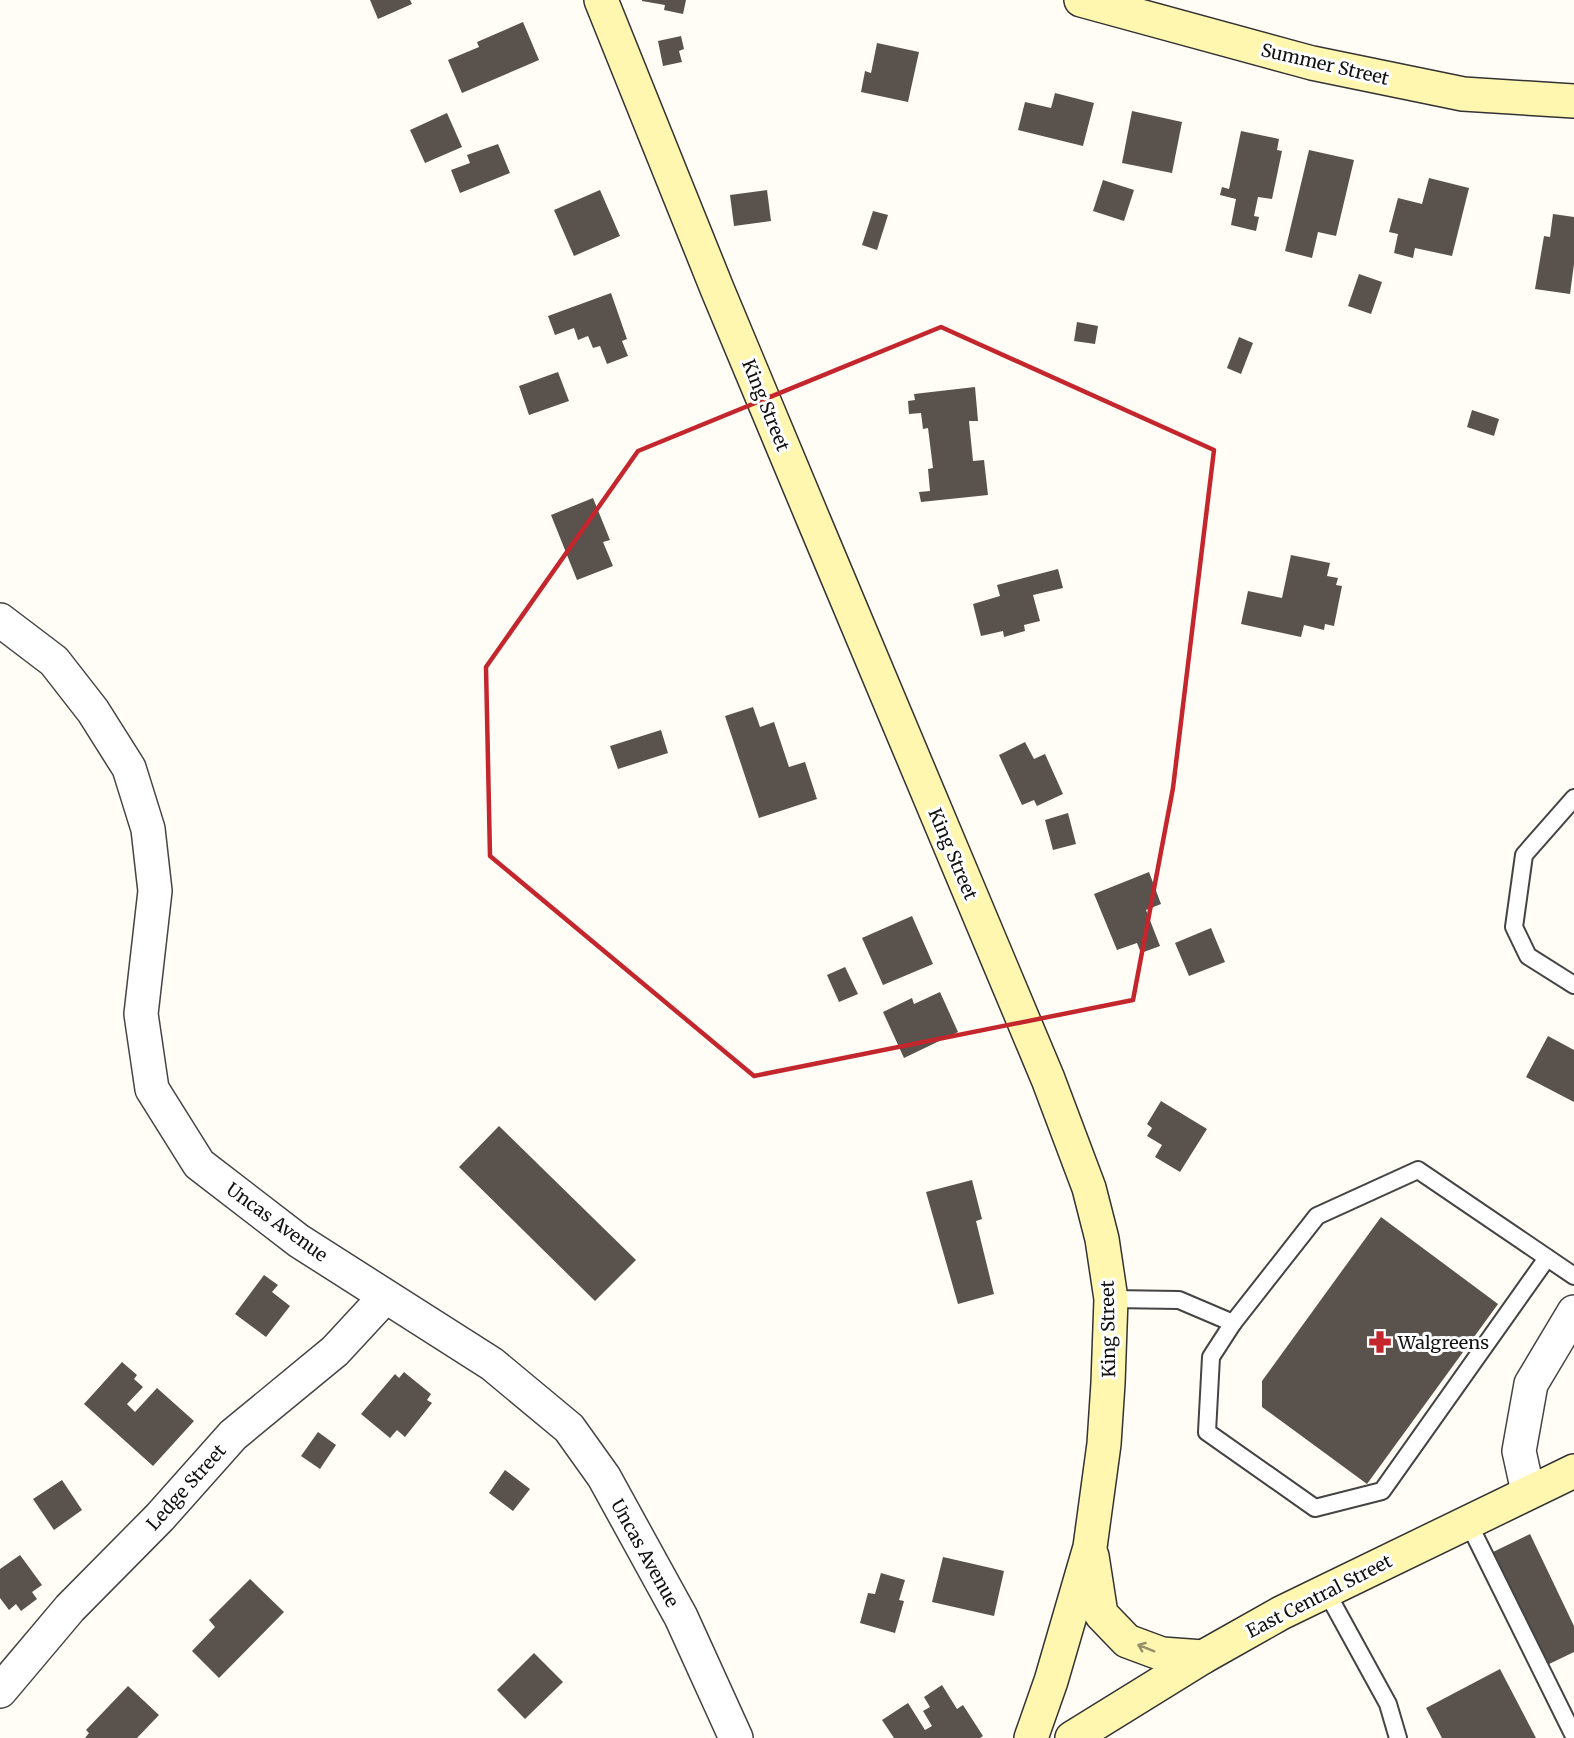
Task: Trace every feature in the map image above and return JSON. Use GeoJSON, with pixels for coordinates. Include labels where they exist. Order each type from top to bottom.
{"type":"FeatureCollection","features":[{"type":"Feature","properties":{"kind":"main road","name":"King Street"},"geometry":{"type":"LineString","coordinates":[[601,0],[809,511],[1048,1079],[1089,1188],[1102,1239],[1111,1299],[1104,1444],[1090,1547],[1051,1681],[1031,1738]]}},
{"type":"Feature","properties":{"kind":"main road","name":"Summer Street"},"geometry":{"type":"LineString","coordinates":[[1081,0],[1312,63],[1463,94],[1574,101]]}},
{"type":"Feature","properties":{"kind":"main road","name":"East Central Street"},"geometry":{"type":"LineString","coordinates":[[1072,1738],[1203,1657],[1281,1613],[1574,1471]]}},
{"type":"Feature","properties":{"kind":"main road"},"geometry":{"type":"LineString","coordinates":[[1090,1547],[1101,1614],[1127,1641],[1162,1654],[1203,1657]]}},
{"type":"Feature","properties":{"kind":"street","name":"Uncas Avenue"},"geometry":{"type":"LineString","coordinates":[[0,620],[54,661],[93,711],[129,768],[148,830],[155,891],[141,1014],[152,1089],[199,1164],[299,1241],[492,1364],[569,1428],[604,1477],[675,1607],[736,1738]]}},
{"type":"Feature","properties":{"kind":"street","name":"Ledge Street"},"geometry":{"type":"LineString","coordinates":[[0,1692],[70,1608],[160,1517],[233,1435],[335,1351],[385,1297]]}},
{"type":"Feature","properties":{"kind":"street"},"geometry":{"type":"LineString","coordinates":[[1528,1492],[1519,1451],[1531,1384],[1574,1312]]}},
{"type":"Feature","properties":{"kind":"lane"},"geometry":{"type":"LineString","coordinates":[[1574,798],[1524,855],[1514,927],[1528,956],[1574,985]]}},
{"type":"Feature","properties":{"kind":"lane"},"geometry":{"type":"LineString","coordinates":[[1547,1258],[1382,1491],[1315,1508],[1207,1432],[1210,1357],[1233,1323],[1317,1216],[1418,1170],[1574,1276]]}},
{"type":"Feature","properties":{"kind":"lane"},"geometry":{"type":"LineString","coordinates":[[1111,1299],[1179,1300],[1233,1323]]}},
{"type":"Feature","properties":{"kind":"lane"},"geometry":{"type":"LineString","coordinates":[[1468,1522],[1574,1736]]}},
{"type":"Feature","properties":{"kind":"lane"},"geometry":{"type":"LineString","coordinates":[[1326,1591],[1388,1704],[1398,1738]]}},
{"type":"Feature","properties":{"kind":"highlighted area"},"geometry":{"type":"Polygon","coordinates":[[[941,327],[1214,450],[1173,788],[1133,1000],[754,1076],[490,856],[486,667],[638,451],[941,327]]]}},
{"type":"Feature","properties":{"kind":"building"},"geometry":{"type":"Polygon","coordinates":[[[370,0],[410,0],[412,4],[378,19],[370,0]]]}},
{"type":"Feature","properties":{"kind":"building"},"geometry":{"type":"Polygon","coordinates":[[[642,0],[686,0],[683,14],[664,10],[665,5],[642,0]]]}},
{"type":"Feature","properties":{"kind":"building"},"geometry":{"type":"Polygon","coordinates":[[[523,22],[539,60],[462,93],[448,60],[479,47],[477,42],[523,22]]]}},
{"type":"Feature","properties":{"kind":"building"},"geometry":{"type":"Polygon","coordinates":[[[681,36],[684,49],[679,51],[682,62],[663,66],[658,41],[681,36]]]}},
{"type":"Feature","properties":{"kind":"building"},"geometry":{"type":"Polygon","coordinates":[[[877,43],[919,52],[908,102],[861,92],[865,71],[871,73],[877,43]]]}},
{"type":"Feature","properties":{"kind":"building"},"geometry":{"type":"Polygon","coordinates":[[[1055,93],[1094,103],[1083,146],[1018,130],[1025,102],[1051,108],[1055,93]]]}},
{"type":"Feature","properties":{"kind":"building"},"geometry":{"type":"Polygon","coordinates":[[[1132,111],[1182,122],[1172,173],[1122,163],[1132,111]]]}},
{"type":"Feature","properties":{"kind":"building"},"geometry":{"type":"Polygon","coordinates":[[[447,113],[462,147],[425,163],[410,130],[447,113]]]}},
{"type":"Feature","properties":{"kind":"building"},"geometry":{"type":"Polygon","coordinates":[[[1241,131],[1279,139],[1277,150],[1282,151],[1272,199],[1258,197],[1254,216],[1259,217],[1256,231],[1231,225],[1236,199],[1220,195],[1222,187],[1229,189],[1241,131]]]}},
{"type":"Feature","properties":{"kind":"building"},"geometry":{"type":"Polygon","coordinates":[[[498,144],[510,173],[460,193],[451,170],[470,163],[467,155],[498,144]]]}},
{"type":"Feature","properties":{"kind":"building"},"geometry":{"type":"Polygon","coordinates":[[[1309,150],[1354,160],[1336,236],[1318,232],[1312,258],[1285,251],[1309,150]]]}},
{"type":"Feature","properties":{"kind":"building"},"geometry":{"type":"Polygon","coordinates":[[[1429,178],[1469,188],[1452,256],[1415,248],[1413,258],[1394,253],[1398,234],[1389,232],[1398,198],[1422,204],[1429,178]]]}},
{"type":"Feature","properties":{"kind":"building"},"geometry":{"type":"Polygon","coordinates":[[[1103,180],[1134,190],[1124,221],[1093,211],[1103,180]]]}},
{"type":"Feature","properties":{"kind":"building"},"geometry":{"type":"Polygon","coordinates":[[[600,190],[620,236],[574,256],[554,210],[600,190]]]}},
{"type":"Feature","properties":{"kind":"building"},"geometry":{"type":"Polygon","coordinates":[[[767,190],[771,221],[734,226],[730,195],[767,190]]]}},
{"type":"Feature","properties":{"kind":"building"},"geometry":{"type":"Polygon","coordinates":[[[873,211],[888,215],[877,250],[862,245],[873,211]]]}},
{"type":"Feature","properties":{"kind":"building"},"geometry":{"type":"Polygon","coordinates":[[[1553,214],[1574,217],[1574,264],[1570,294],[1535,289],[1544,236],[1550,237],[1553,214]]]}},
{"type":"Feature","properties":{"kind":"building"},"geometry":{"type":"Polygon","coordinates":[[[1359,274],[1382,282],[1371,314],[1348,306],[1359,274]]]}},
{"type":"Feature","properties":{"kind":"building"},"geometry":{"type":"Polygon","coordinates":[[[611,293],[627,339],[622,341],[628,356],[607,364],[600,346],[593,348],[588,336],[578,340],[574,328],[555,335],[548,316],[611,293]]]}},
{"type":"Feature","properties":{"kind":"building"},"geometry":{"type":"Polygon","coordinates":[[[1077,322],[1098,326],[1095,344],[1074,341],[1077,322]]]}},
{"type":"Feature","properties":{"kind":"building"},"geometry":{"type":"Polygon","coordinates":[[[1239,337],[1253,343],[1241,374],[1227,368],[1239,337]]]}},
{"type":"Feature","properties":{"kind":"building"},"geometry":{"type":"Polygon","coordinates":[[[558,372],[569,401],[529,415],[519,386],[558,372]]]}},
{"type":"Feature","properties":{"kind":"building"},"geometry":{"type":"Polygon","coordinates":[[[975,387],[978,421],[969,421],[973,461],[984,460],[988,495],[921,502],[919,492],[930,491],[928,469],[933,468],[928,428],[923,429],[921,413],[909,414],[908,401],[915,400],[914,394],[975,387]]]}},
{"type":"Feature","properties":{"kind":"building"},"geometry":{"type":"Polygon","coordinates":[[[1472,410],[1499,419],[1494,436],[1467,427],[1472,410]]]}},
{"type":"Feature","properties":{"kind":"building"},"geometry":{"type":"Polygon","coordinates":[[[593,498],[610,540],[603,542],[613,566],[577,580],[551,515],[593,498]]]}},
{"type":"Feature","properties":{"kind":"building"},"geometry":{"type":"Polygon","coordinates":[[[1291,555],[1330,563],[1327,576],[1338,578],[1336,585],[1342,586],[1334,626],[1325,624],[1324,630],[1304,625],[1301,637],[1241,624],[1248,591],[1282,598],[1291,555]]]}},
{"type":"Feature","properties":{"kind":"building"},"geometry":{"type":"Polygon","coordinates":[[[1058,569],[1063,588],[1033,595],[1040,621],[1024,625],[1025,631],[1004,637],[1003,631],[981,636],[973,604],[1000,596],[997,585],[1058,569]]]}},
{"type":"Feature","properties":{"kind":"building"},"geometry":{"type":"Polygon","coordinates":[[[753,707],[760,727],[774,722],[789,767],[805,762],[817,799],[759,818],[725,716],[753,707]]]}},
{"type":"Feature","properties":{"kind":"building"},"geometry":{"type":"Polygon","coordinates":[[[661,730],[668,753],[618,769],[610,746],[661,730]]]}},
{"type":"Feature","properties":{"kind":"building"},"geometry":{"type":"Polygon","coordinates":[[[1025,742],[1034,759],[1045,754],[1063,794],[1037,806],[1034,800],[1022,805],[999,755],[1025,742]]]}},
{"type":"Feature","properties":{"kind":"building"},"geometry":{"type":"Polygon","coordinates":[[[1068,813],[1076,844],[1053,850],[1045,820],[1068,813]]]}},
{"type":"Feature","properties":{"kind":"building"},"geometry":{"type":"Polygon","coordinates":[[[1149,872],[1161,904],[1146,910],[1160,946],[1141,953],[1137,943],[1117,950],[1094,894],[1149,872]]]}},
{"type":"Feature","properties":{"kind":"building"},"geometry":{"type":"Polygon","coordinates":[[[912,916],[933,964],[883,985],[862,938],[912,916]]]}},
{"type":"Feature","properties":{"kind":"building"},"geometry":{"type":"Polygon","coordinates":[[[1211,928],[1225,962],[1189,976],[1175,943],[1211,928]]]}},
{"type":"Feature","properties":{"kind":"building"},"geometry":{"type":"Polygon","coordinates":[[[845,967],[858,994],[839,1002],[827,975],[845,967]]]}},
{"type":"Feature","properties":{"kind":"building"},"geometry":{"type":"Polygon","coordinates":[[[940,992],[958,1032],[904,1058],[883,1012],[912,998],[914,1004],[940,992]]]}},
{"type":"Feature","properties":{"kind":"building"},"geometry":{"type":"Polygon","coordinates":[[[1548,1036],[1574,1050],[1574,1102],[1526,1077],[1548,1036]]]}},
{"type":"Feature","properties":{"kind":"building"},"geometry":{"type":"Polygon","coordinates":[[[1161,1101],[1207,1129],[1180,1172],[1155,1157],[1162,1145],[1147,1136],[1152,1128],[1147,1124],[1161,1101]]]}},
{"type":"Feature","properties":{"kind":"building"},"geometry":{"type":"Polygon","coordinates":[[[499,1126],[636,1260],[595,1301],[459,1167],[499,1126]]]}},
{"type":"Feature","properties":{"kind":"building"},"geometry":{"type":"Polygon","coordinates":[[[972,1180],[982,1219],[976,1221],[994,1294],[958,1304],[926,1192],[972,1180]]]}},
{"type":"Feature","properties":{"kind":"building","name":"Walgreens"},"geometry":{"type":"Polygon","coordinates":[[[1381,1217],[1498,1304],[1367,1484],[1262,1407],[1262,1381],[1381,1217]]]}},
{"type":"Feature","properties":{"kind":"building"},"geometry":{"type":"Polygon","coordinates":[[[264,1275],[278,1285],[272,1292],[290,1306],[266,1337],[235,1314],[264,1275]]]}},
{"type":"Feature","properties":{"kind":"building"},"geometry":{"type":"Polygon","coordinates":[[[122,1362],[137,1375],[134,1379],[143,1387],[127,1404],[135,1412],[157,1388],[194,1421],[153,1466],[84,1404],[122,1362]]]}},
{"type":"Feature","properties":{"kind":"building"},"geometry":{"type":"Polygon","coordinates":[[[404,1372],[431,1394],[427,1400],[432,1403],[405,1437],[397,1430],[390,1438],[361,1414],[395,1374],[399,1378],[404,1372]]]}},
{"type":"Feature","properties":{"kind":"building"},"geometry":{"type":"Polygon","coordinates":[[[318,1432],[336,1445],[320,1469],[301,1456],[318,1432]]]}},
{"type":"Feature","properties":{"kind":"building"},"geometry":{"type":"Polygon","coordinates":[[[505,1470],[530,1489],[513,1511],[489,1493],[505,1470]]]}},
{"type":"Feature","properties":{"kind":"building"},"geometry":{"type":"Polygon","coordinates":[[[62,1480],[82,1510],[54,1530],[33,1499],[62,1480]]]}},
{"type":"Feature","properties":{"kind":"building"},"geometry":{"type":"Polygon","coordinates":[[[1530,1534],[1574,1626],[1574,1652],[1547,1665],[1493,1552],[1530,1534]]]}},
{"type":"Feature","properties":{"kind":"building"},"geometry":{"type":"Polygon","coordinates":[[[20,1555],[42,1585],[32,1592],[37,1599],[21,1611],[16,1604],[9,1610],[0,1598],[0,1569],[20,1555]]]}},
{"type":"Feature","properties":{"kind":"building"},"geometry":{"type":"Polygon","coordinates":[[[943,1557],[1004,1571],[994,1616],[932,1602],[943,1557]]]}},
{"type":"Feature","properties":{"kind":"building"},"geometry":{"type":"Polygon","coordinates":[[[881,1573],[905,1580],[899,1600],[904,1601],[895,1633],[860,1623],[868,1593],[875,1594],[881,1573]]]}},
{"type":"Feature","properties":{"kind":"building"},"geometry":{"type":"Polygon","coordinates":[[[250,1579],[284,1612],[219,1678],[192,1651],[215,1627],[209,1620],[250,1579]]]}},
{"type":"Feature","properties":{"kind":"building"},"geometry":{"type":"Polygon","coordinates":[[[534,1653],[563,1682],[525,1719],[497,1690],[534,1653]]]}},
{"type":"Feature","properties":{"kind":"building"},"geometry":{"type":"Polygon","coordinates":[[[1500,1669],[1536,1738],[1442,1738],[1426,1708],[1500,1669]]]}},
{"type":"Feature","properties":{"kind":"building"},"geometry":{"type":"Polygon","coordinates":[[[942,1685],[957,1709],[963,1705],[983,1736],[980,1738],[894,1738],[882,1720],[908,1703],[925,1730],[932,1726],[923,1711],[930,1707],[924,1697],[942,1685]]]}},
{"type":"Feature","properties":{"kind":"building"},"geometry":{"type":"Polygon","coordinates":[[[128,1686],[159,1715],[137,1738],[85,1738],[89,1733],[86,1730],[128,1686]]]}},
{"type":"Feature","properties":{"kind":"place","name":"Walgreens"},"geometry":{"type":"Point","coordinates":[1380,1342]}}]}
